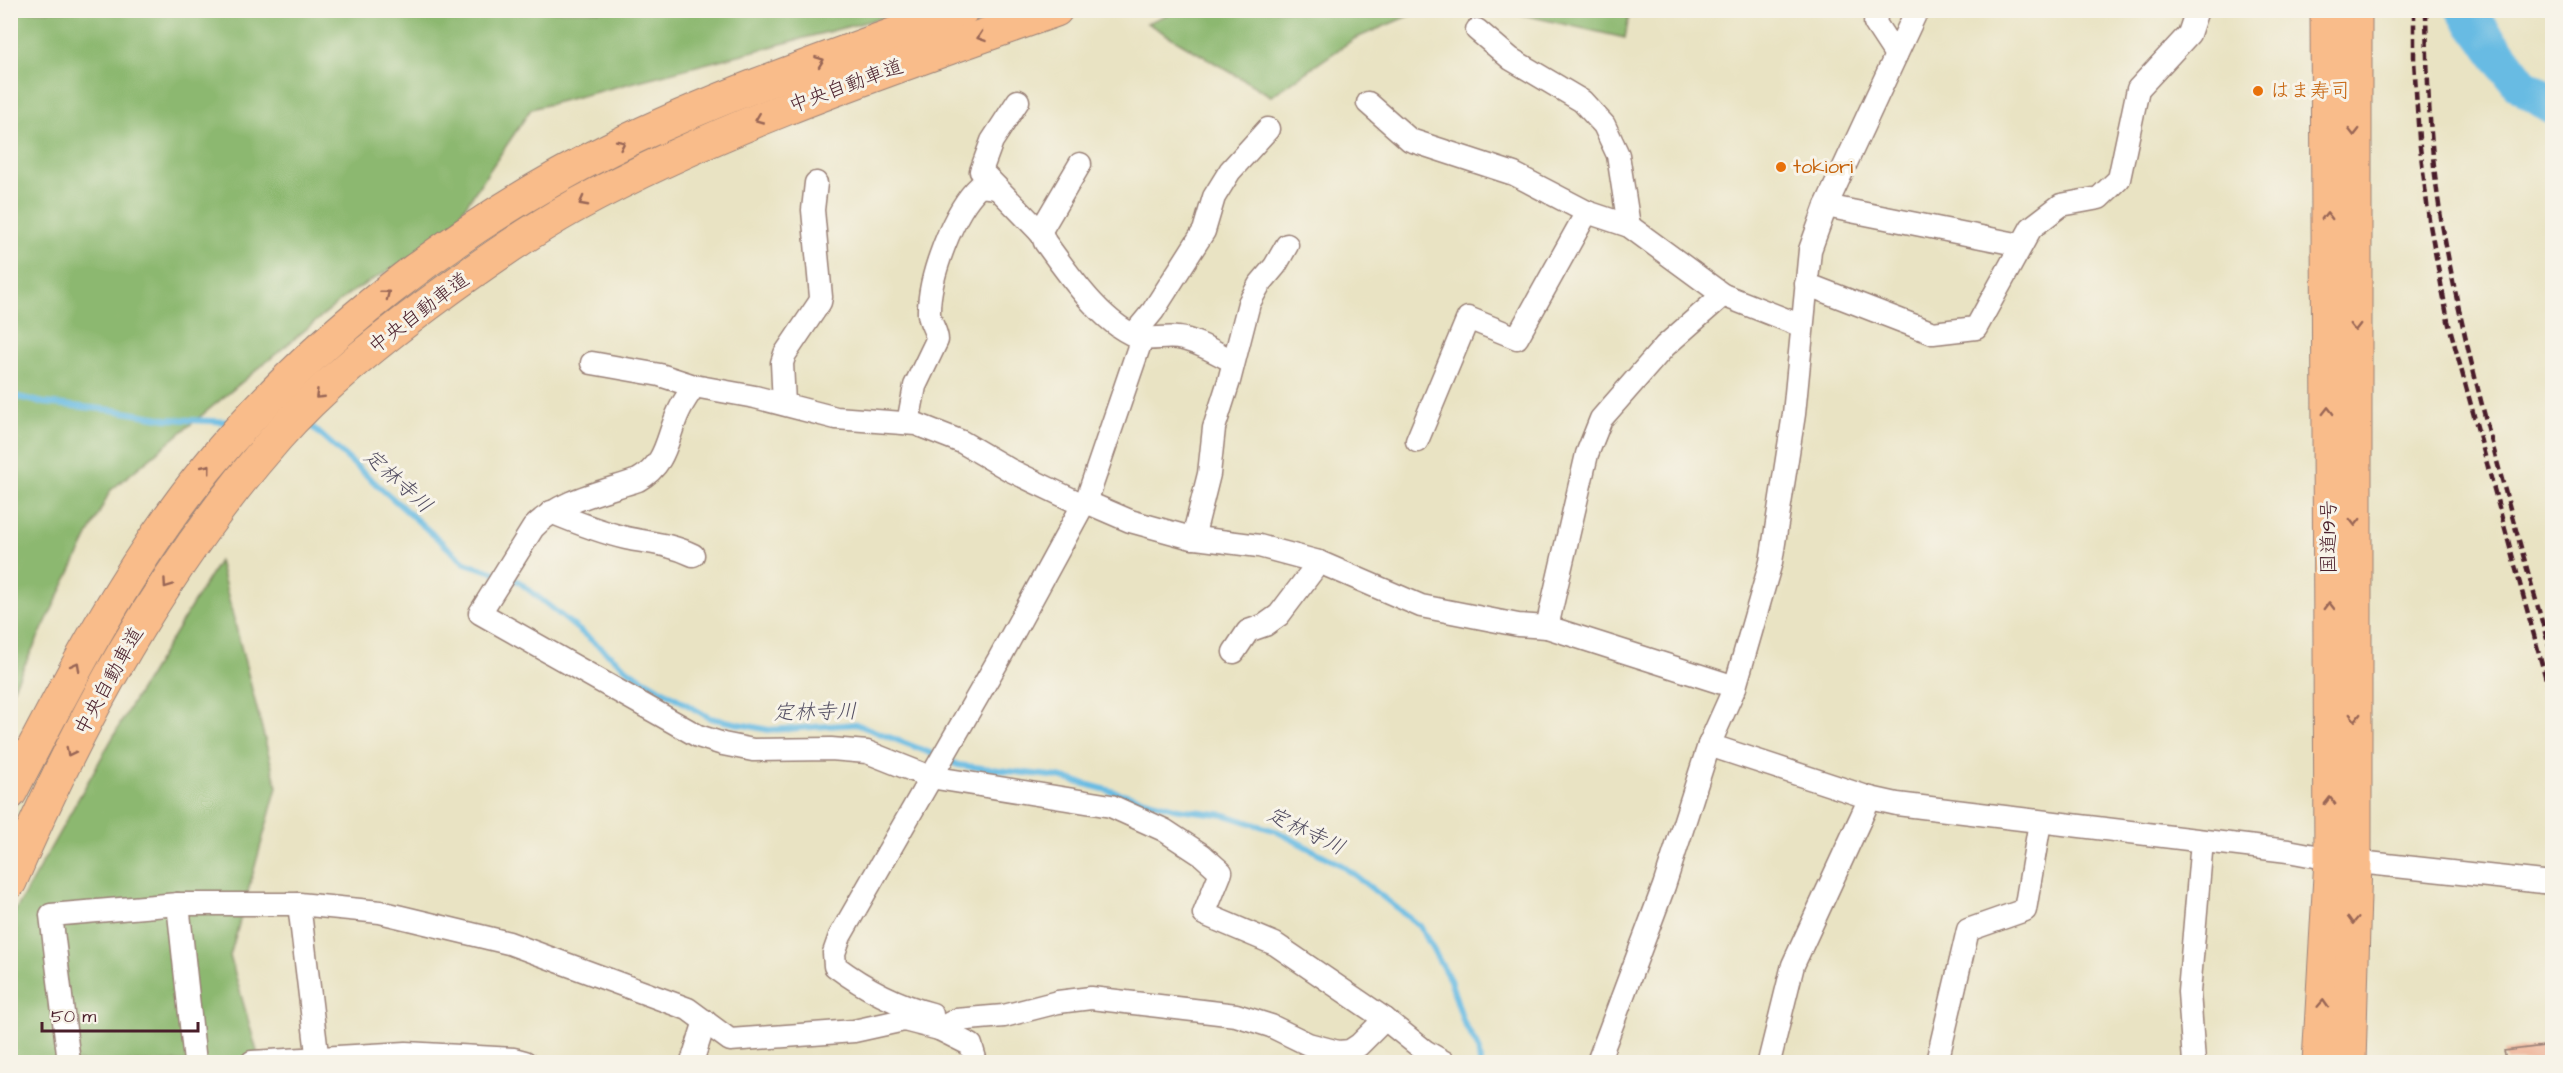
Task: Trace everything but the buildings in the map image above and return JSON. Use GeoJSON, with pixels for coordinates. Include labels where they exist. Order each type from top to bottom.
{"type":"FeatureCollection","features":[{"type":"Feature","properties":{"kind":"highway","name":"中央自動車道"},"geometry":{"type":"LineString","coordinates":[[10,793],[75,668],[122,588],[171,515],[205,470],[252,415],[340,331],[427,263],[483,224],[608,150],[716,101],[962,10]]}},
{"type":"Feature","properties":{"kind":"highway","name":"中央自動車道"},"geometry":{"type":"LineString","coordinates":[[10,882],[38,817],[101,690],[149,608],[236,488],[278,436],[321,392],[362,356],[445,292],[525,236],[623,181],[729,132],[801,103],[1056,10]]}},
{"type":"Feature","properties":{"kind":"highway","name":"国道19号"},"geometry":{"type":"LineString","coordinates":[[2327,10],[2349,1062]]}},
{"type":"Feature","properties":{"kind":"highway","name":"国道19号"},"geometry":{"type":"LineString","coordinates":[[2319,1062],[2343,860],[2355,10]]}},
{"type":"Feature","properties":{"kind":"street"},"geometry":{"type":"LineString","coordinates":[[1877,10],[1875,23],[1896,55]]}},
{"type":"Feature","properties":{"kind":"street"},"geometry":{"type":"LineString","coordinates":[[1598,1062],[1664,886],[1709,745],[1735,687],[1772,562],[1794,414],[1809,250],[1826,206],[1917,10]]}},
{"type":"Feature","properties":{"kind":"street"},"geometry":{"type":"LineString","coordinates":[[1806,284],[1933,333],[1976,328],[2031,228],[2061,205],[2098,198],[2119,179],[2138,89],[2189,34],[2197,10]]}},
{"type":"Feature","properties":{"kind":"street"},"geometry":{"type":"LineString","coordinates":[[1477,30],[1511,59],[1582,101],[1604,125],[1618,155],[1629,226]]}},
{"type":"Feature","properties":{"kind":"street"},"geometry":{"type":"LineString","coordinates":[[1018,101],[992,141],[981,171],[1040,232],[1089,301],[1120,327],[1138,336],[1182,338],[1233,361]]}},
{"type":"Feature","properties":{"kind":"street"},"geometry":{"type":"LineString","coordinates":[[1368,103],[1410,140],[1514,174],[1587,212],[1629,226],[1723,295],[1802,326]]}},
{"type":"Feature","properties":{"kind":"street"},"geometry":{"type":"LineString","coordinates":[[944,1026],[938,1015],[918,1010],[872,990],[835,966],[834,953],[840,936],[999,659],[1084,503],[1138,336],[1204,231],[1214,197],[1230,171],[1268,129]]}},
{"type":"Feature","properties":{"kind":"street"},"geometry":{"type":"LineString","coordinates":[[1040,232],[1080,164]]}},
{"type":"Feature","properties":{"kind":"street"},"geometry":{"type":"LineString","coordinates":[[784,404],[782,363],[785,354],[820,302],[821,297],[813,210],[816,183]]}},
{"type":"Feature","properties":{"kind":"street"},"geometry":{"type":"LineString","coordinates":[[908,423],[915,386],[937,340],[937,333],[929,317],[930,291],[937,267],[956,221],[972,193],[980,186],[997,188]]}},
{"type":"Feature","properties":{"kind":"street"},"geometry":{"type":"LineString","coordinates":[[1826,206],[2021,245]]}},
{"type":"Feature","properties":{"kind":"street"},"geometry":{"type":"LineString","coordinates":[[1417,441],[1468,318],[1517,338],[1587,212]]}},
{"type":"Feature","properties":{"kind":"street"},"geometry":{"type":"LineString","coordinates":[[1193,538],[1209,474],[1214,428],[1249,303],[1258,285],[1275,266],[1287,245]]}},
{"type":"Feature","properties":{"kind":"street"},"geometry":{"type":"LineString","coordinates":[[1547,627],[1587,454],[1601,419],[1665,346],[1723,295]]}},
{"type":"Feature","properties":{"kind":"street"},"geometry":{"type":"LineString","coordinates":[[592,363],[660,375],[694,386],[784,404],[836,418],[916,424],[962,442],[1010,470],[1130,521],[1193,538],[1259,546],[1319,561],[1421,606],[1518,625],[1547,627],[1735,687]]}},
{"type":"Feature","properties":{"kind":"street"},"geometry":{"type":"LineString","coordinates":[[694,386],[678,411],[670,439],[656,465],[648,474],[551,512],[533,528],[480,613],[698,736],[723,744],[753,750],[867,752],[930,777],[1111,806],[1164,830],[1202,855],[1221,872],[1204,914],[1275,944],[1385,1019],[1425,1051],[1444,1062]]}},
{"type":"Feature","properties":{"kind":"street"},"geometry":{"type":"LineString","coordinates":[[551,512],[580,525],[626,538],[672,546],[693,555]]}},
{"type":"Feature","properties":{"kind":"street"},"geometry":{"type":"LineString","coordinates":[[1234,652],[1248,631],[1265,625],[1279,615],[1319,561]]}},
{"type":"Feature","properties":{"kind":"street"},"geometry":{"type":"LineString","coordinates":[[1709,745],[1870,798],[1897,804],[2288,851],[2343,860],[2553,883]]}},
{"type":"Feature","properties":{"kind":"street"},"geometry":{"type":"LineString","coordinates":[[1769,1062],[1793,965],[1870,798]]}},
{"type":"Feature","properties":{"kind":"street"},"geometry":{"type":"LineString","coordinates":[[1937,1062],[1968,930],[2025,910],[2040,822]]}},
{"type":"Feature","properties":{"kind":"street"},"geometry":{"type":"LineString","coordinates":[[2194,1062],[2189,992],[2202,841]]}},
{"type":"Feature","properties":{"kind":"street"},"geometry":{"type":"LineString","coordinates":[[69,1062],[51,915],[178,904],[299,904],[380,912],[509,943],[688,1009],[730,1040],[854,1031],[904,1020],[944,1026],[970,1044],[976,1062]]}},
{"type":"Feature","properties":{"kind":"street"},"geometry":{"type":"LineString","coordinates":[[178,904],[195,1062]]}},
{"type":"Feature","properties":{"kind":"street"},"geometry":{"type":"LineString","coordinates":[[299,904],[318,1060]]}},
{"type":"Feature","properties":{"kind":"street"},"geometry":{"type":"LineString","coordinates":[[944,1026],[956,1020],[1004,1016],[1058,1002],[1091,998],[1236,1015],[1271,1026],[1308,1044],[1338,1052],[1350,1051],[1359,1045],[1385,1019]]}},
{"type":"Feature","properties":{"kind":"street"},"geometry":{"type":"LineString","coordinates":[[692,1062],[705,1021]]}},
{"type":"Feature","properties":{"kind":"street"},"geometry":{"type":"LineString","coordinates":[[252,1062],[318,1060],[406,1053],[517,1061]]}},
{"type":"Feature","properties":{"kind":"green space"},"geometry":{"type":"Polygon","coordinates":[[[1178,10],[1420,11],[1354,39],[1271,96],[1147,23],[1178,10]]]}},
{"type":"Feature","properties":{"kind":"green space"},"geometry":{"type":"Polygon","coordinates":[[[11,11],[908,11],[531,109],[444,238],[350,293],[110,491],[11,693],[11,11]]]}},
{"type":"Feature","properties":{"kind":"green space"},"geometry":{"type":"Polygon","coordinates":[[[1506,11],[1630,11],[1625,38],[1506,11]]]}},
{"type":"Feature","properties":{"kind":"green space"},"geometry":{"type":"Polygon","coordinates":[[[219,561],[277,787],[230,956],[260,1062],[11,1062],[10,924],[13,915],[131,705],[219,561]]]}},
{"type":"Feature","properties":{"kind":"waterway"},"geometry":{"type":"LineString","coordinates":[[2465,10],[2521,85],[2552,105]]}},
{"type":"Feature","properties":{"kind":"waterway","name":"定林寺川"},"geometry":{"type":"LineString","coordinates":[[10,395],[44,403],[112,410],[166,419],[233,422]]}},
{"type":"Feature","properties":{"kind":"waterway","name":"定林寺川"},"geometry":{"type":"LineString","coordinates":[[303,425],[310,425],[465,563],[499,574]]}},
{"type":"Feature","properties":{"kind":"waterway","name":"定林寺川"},"geometry":{"type":"LineString","coordinates":[[509,578],[518,581],[631,672],[710,718],[769,730],[856,724],[938,756]]}},
{"type":"Feature","properties":{"kind":"waterway","name":"定林寺川"},"geometry":{"type":"LineString","coordinates":[[947,760],[958,765],[1059,777],[1178,809],[1225,815],[1276,831],[1343,866],[1420,926],[1450,980],[1464,1023],[1478,1047],[1480,1062]]}},
{"type":"Feature","properties":{"kind":"railway"},"geometry":{"type":"LineString","coordinates":[[2414,10],[2414,60],[2419,139],[2429,220],[2448,321],[2552,701]]}},
{"type":"Feature","properties":{"kind":"railway"},"geometry":{"type":"LineString","coordinates":[[2426,10],[2432,145],[2442,224],[2478,388],[2552,657]]}},
{"type":"Feature","properties":{"kind":"place","name":"はま寿司"},"geometry":{"type":"Point","coordinates":[2258,91]}},
{"type":"Feature","properties":{"kind":"place","name":"tokiori"},"geometry":{"type":"Point","coordinates":[1781,167]}}]}
